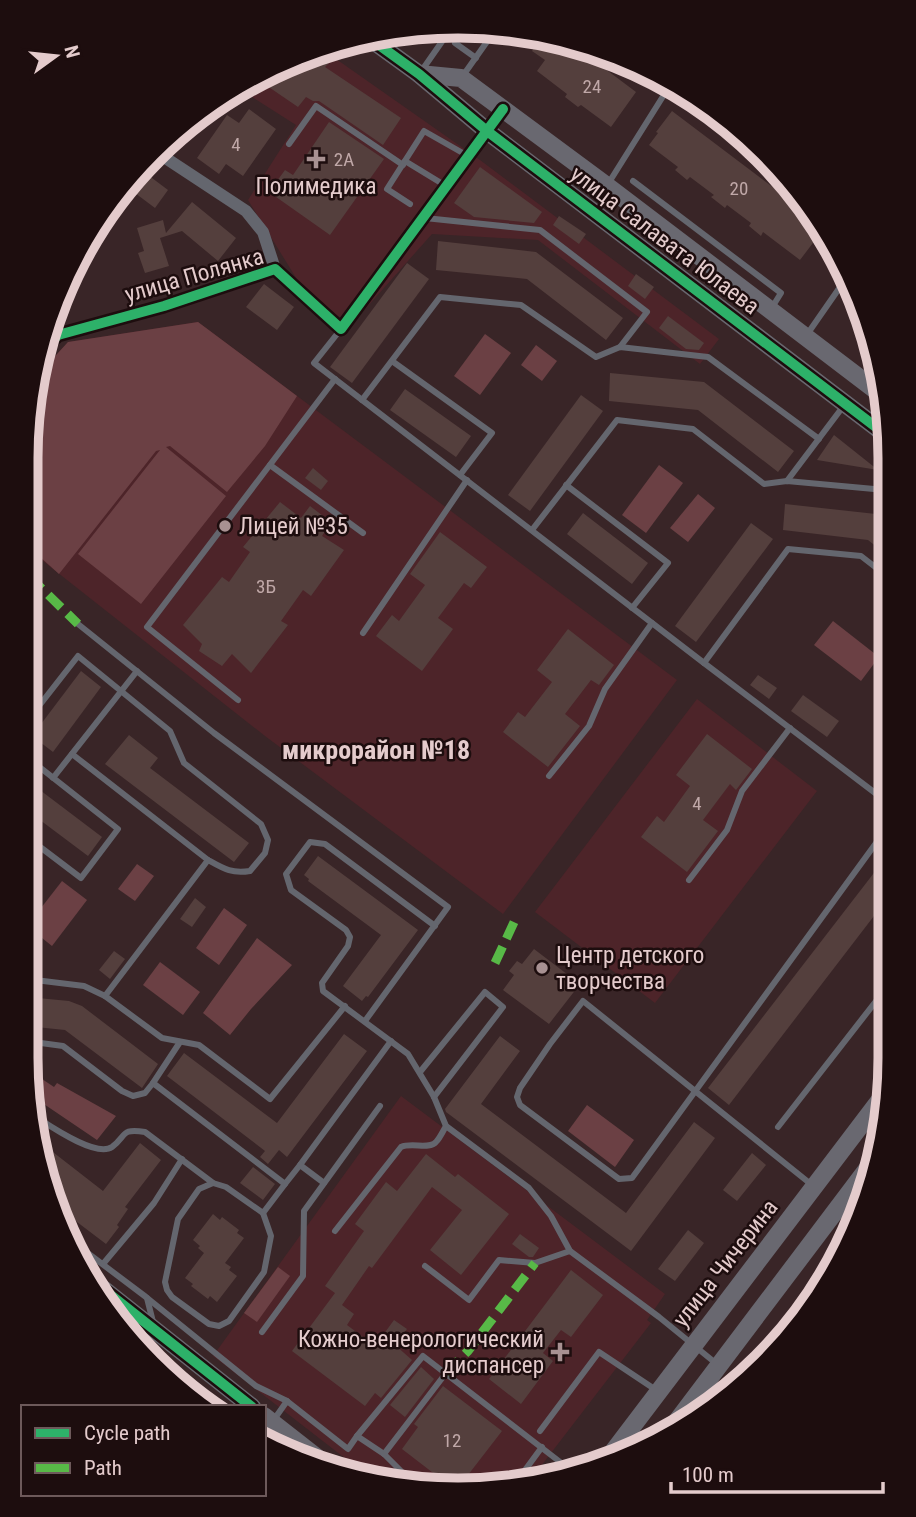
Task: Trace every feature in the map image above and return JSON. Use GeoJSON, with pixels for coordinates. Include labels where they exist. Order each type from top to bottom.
{"type":"FeatureCollection","features":[{"type":"Feature","properties":{"kind":"street","name":"улица Салавата Юлаева"},"geometry":{"type":"LineString","coordinates":[[381,46],[419,74],[487,131],[877,427]]}},
{"type":"Feature","properties":{"kind":"street"},"geometry":{"type":"LineString","coordinates":[[419,74],[461,78]]}},
{"type":"Feature","properties":{"kind":"street","name":"улица Салавата Юлаева"},"geometry":{"type":"LineString","coordinates":[[461,78],[871,387]]}},
{"type":"Feature","properties":{"kind":"street"},"geometry":{"type":"LineString","coordinates":[[341,328],[503,109]]}},
{"type":"Feature","properties":{"kind":"street"},"geometry":{"type":"LineString","coordinates":[[165,158],[246,211],[263,232],[275,269]]}},
{"type":"Feature","properties":{"kind":"street"},"geometry":{"type":"LineString","coordinates":[[590,209],[607,186]]}},
{"type":"Feature","properties":{"kind":"street","name":"улица Полянка"},"geometry":{"type":"LineString","coordinates":[[58,335],[164,306],[275,269],[341,328]]}},
{"type":"Feature","properties":{"kind":"street"},"geometry":{"type":"LineString","coordinates":[[789,361],[805,337]]}},
{"type":"Feature","properties":{"kind":"street","name":"улица Чичерина"},"geometry":{"type":"LineString","coordinates":[[615,1448],[875,1107]]}},
{"type":"Feature","properties":{"kind":"street"},"geometry":{"type":"LineString","coordinates":[[683,1413],[860,1179]]}},
{"type":"Feature","properties":{"kind":"street"},"geometry":{"type":"LineString","coordinates":[[118,1304],[249,1405]]}},
{"type":"Feature","properties":{"kind":"street"},"geometry":{"type":"LineString","coordinates":[[134,1326],[152,1328]]}},
{"type":"Feature","properties":{"kind":"street"},"geometry":{"type":"LineString","coordinates":[[268,1419],[309,1451]]}},
{"type":"Feature","properties":{"kind":"lane"},"geometry":{"type":"LineString","coordinates":[[458,38],[455,43],[475,58]]}},
{"type":"Feature","properties":{"kind":"lane"},"geometry":{"type":"LineString","coordinates":[[419,74],[444,39]]}},
{"type":"Feature","properties":{"kind":"lane"},"geometry":{"type":"LineString","coordinates":[[461,78],[489,39]]}},
{"type":"Feature","properties":{"kind":"lane"},"geometry":{"type":"LineString","coordinates":[[607,186],[664,93]]}},
{"type":"Feature","properties":{"kind":"lane"},"geometry":{"type":"LineString","coordinates":[[289,144],[316,106],[404,163],[446,186]]}},
{"type":"Feature","properties":{"kind":"lane"},"geometry":{"type":"LineString","coordinates":[[410,204],[387,189],[424,131],[468,156]]}},
{"type":"Feature","properties":{"kind":"lane"},"geometry":{"type":"LineString","coordinates":[[633,181],[781,293],[770,311]]}},
{"type":"Feature","properties":{"kind":"lane"},"geometry":{"type":"LineString","coordinates":[[362,400],[440,296],[521,305],[596,357],[620,347],[648,312],[540,230],[423,218]]}},
{"type":"Feature","properties":{"kind":"lane"},"geometry":{"type":"LineString","coordinates":[[805,337],[841,286]]}},
{"type":"Feature","properties":{"kind":"lane"},"geometry":{"type":"LineString","coordinates":[[341,328],[314,363],[878,795]]}},
{"type":"Feature","properties":{"kind":"lane"},"geometry":{"type":"LineString","coordinates":[[620,347],[708,357],[819,439]]}},
{"type":"Feature","properties":{"kind":"lane"},"geometry":{"type":"LineString","coordinates":[[363,633],[492,433],[392,361]]}},
{"type":"Feature","properties":{"kind":"lane"},"geometry":{"type":"LineString","coordinates":[[238,700],[147,627],[335,379]]}},
{"type":"Feature","properties":{"kind":"lane"},"geometry":{"type":"LineString","coordinates":[[787,481],[845,404]]}},
{"type":"Feature","properties":{"kind":"lane"},"geometry":{"type":"LineString","coordinates":[[532,530],[617,420],[693,429],[764,484],[787,481],[878,489]]}},
{"type":"Feature","properties":{"kind":"lane"},"geometry":{"type":"LineString","coordinates":[[270,465],[363,533]]}},
{"type":"Feature","properties":{"kind":"lane"},"geometry":{"type":"LineString","coordinates":[[566,485],[668,563],[632,608]]}},
{"type":"Feature","properties":{"kind":"lane"},"geometry":{"type":"LineString","coordinates":[[704,663],[788,549],[861,556],[878,569]]}},
{"type":"Feature","properties":{"kind":"lane"},"geometry":{"type":"LineString","coordinates":[[549,776],[589,726],[604,688],[652,623]]}},
{"type":"Feature","properties":{"kind":"lane"},"geometry":{"type":"LineString","coordinates":[[78,624],[214,733],[448,907],[365,1021]]}},
{"type":"Feature","properties":{"kind":"lane"},"geometry":{"type":"LineString","coordinates":[[38,707],[78,656],[170,731],[184,763],[261,824],[268,840],[265,853],[250,871],[238,873],[223,869],[72,754]]}},
{"type":"Feature","properties":{"kind":"lane"},"geometry":{"type":"LineString","coordinates":[[53,778],[137,671]]}},
{"type":"Feature","properties":{"kind":"lane"},"geometry":{"type":"LineString","coordinates":[[690,880],[727,830],[742,791],[790,728]]}},
{"type":"Feature","properties":{"kind":"lane"},"geometry":{"type":"LineString","coordinates":[[38,766],[118,829],[80,878],[38,845]]}},
{"type":"Feature","properties":{"kind":"lane"},"geometry":{"type":"LineString","coordinates":[[814,1187],[696,1091],[583,1002],[550,1044],[520,1088],[517,1097],[520,1105],[619,1179],[632,1178],[696,1091],[878,840]]}},
{"type":"Feature","properties":{"kind":"lane"},"geometry":{"type":"LineString","coordinates":[[435,926],[325,844],[310,842],[286,874],[291,890],[346,930],[350,937],[348,946],[322,983],[323,992],[408,1054],[434,1097],[446,1126],[529,1188],[551,1216],[570,1251],[659,1317],[718,1366]]}},
{"type":"Feature","properties":{"kind":"lane"},"geometry":{"type":"LineString","coordinates":[[105,996],[208,860]]}},
{"type":"Feature","properties":{"kind":"lane"},"geometry":{"type":"LineString","coordinates":[[38,980],[84,986],[105,996],[162,1038],[199,1045],[270,1099],[345,1006]]}},
{"type":"Feature","properties":{"kind":"lane"},"geometry":{"type":"LineString","coordinates":[[419,1072],[485,992],[503,1007],[434,1097]]}},
{"type":"Feature","properties":{"kind":"lane"},"geometry":{"type":"LineString","coordinates":[[778,1127],[878,999]]}},
{"type":"Feature","properties":{"kind":"lane"},"geometry":{"type":"LineString","coordinates":[[263,1213],[391,1041]]}},
{"type":"Feature","properties":{"kind":"lane"},"geometry":{"type":"LineString","coordinates":[[38,1043],[64,1046],[122,1091],[133,1096],[145,1093],[180,1042]]}},
{"type":"Feature","properties":{"kind":"lane"},"geometry":{"type":"LineString","coordinates":[[153,1083],[285,1184]]}},
{"type":"Feature","properties":{"kind":"lane"},"geometry":{"type":"LineString","coordinates":[[262,1332],[303,1276],[304,1211],[380,1106]]}},
{"type":"Feature","properties":{"kind":"lane"},"geometry":{"type":"LineString","coordinates":[[43,1122],[59,1132],[104,1150],[113,1147],[122,1135],[132,1130],[145,1132],[213,1182],[226,1187],[263,1213],[271,1236],[264,1272],[229,1321],[219,1326],[209,1324],[172,1297],[165,1282],[178,1219],[199,1189],[213,1182]]}},
{"type":"Feature","properties":{"kind":"lane"},"geometry":{"type":"LineString","coordinates":[[335,1231],[401,1147],[409,1144],[430,1146],[436,1142],[446,1126]]}},
{"type":"Feature","properties":{"kind":"lane"},"geometry":{"type":"LineString","coordinates":[[103,1264],[153,1203],[182,1159]]}},
{"type":"Feature","properties":{"kind":"lane"},"geometry":{"type":"LineString","coordinates":[[300,1165],[324,1183]]}},
{"type":"Feature","properties":{"kind":"lane"},"geometry":{"type":"LineString","coordinates":[[85,1251],[256,1386],[287,1401],[348,1449],[423,1356],[564,1465]]}},
{"type":"Feature","properties":{"kind":"lane"},"geometry":{"type":"LineString","coordinates":[[425,1266],[469,1300],[499,1260],[535,1263],[570,1251]]}},
{"type":"Feature","properties":{"kind":"lane"},"geometry":{"type":"LineString","coordinates":[[146,1297],[152,1328]]}},
{"type":"Feature","properties":{"kind":"lane"},"geometry":{"type":"LineString","coordinates":[[540,1430],[599,1352],[658,1391]]}},
{"type":"Feature","properties":{"kind":"lane"},"geometry":{"type":"LineString","coordinates":[[384,1454],[446,1373]]}},
{"type":"Feature","properties":{"kind":"lane"},"geometry":{"type":"LineString","coordinates":[[268,1419],[287,1401]]}},
{"type":"Feature","properties":{"kind":"lane"},"geometry":{"type":"LineString","coordinates":[[358,1436],[384,1454],[406,1475]]}},
{"type":"Feature","properties":{"kind":"lane"},"geometry":{"type":"LineString","coordinates":[[523,1473],[542,1447]]}},
{"type":"Feature","properties":{"kind":"shaded area"},"geometry":{"type":"Polygon","coordinates":[[[334,58],[480,160],[719,339],[700,364],[538,240],[432,234],[351,325],[298,281],[248,200],[296,125],[249,95],[297,70],[334,58]]]}},
{"type":"Feature","properties":{"kind":"shaded area"},"geometry":{"type":"Polygon","coordinates":[[[198,322],[677,680],[503,914],[265,736],[38,557],[38,458],[42,403],[50,361],[68,342],[198,322]]]}},
{"type":"Feature","properties":{"kind":"shaded area"},"geometry":{"type":"Polygon","coordinates":[[[198,322],[297,396],[265,446],[227,492],[170,446],[166,447],[226,496],[141,604],[78,554],[160,450],[156,451],[59,574],[38,555],[38,458],[42,403],[50,361],[68,342],[198,322]]]}},
{"type":"Feature","properties":{"kind":"shaded area"},"geometry":{"type":"Polygon","coordinates":[[[485,334],[511,353],[480,395],[454,376],[485,334]]]}},
{"type":"Feature","properties":{"kind":"shaded area"},"geometry":{"type":"Polygon","coordinates":[[[536,345],[557,361],[542,381],[521,365],[536,345]]]}},
{"type":"Feature","properties":{"kind":"shaded area"},"geometry":{"type":"Polygon","coordinates":[[[659,465],[683,483],[646,533],[622,515],[659,465]]]}},
{"type":"Feature","properties":{"kind":"shaded area"},"geometry":{"type":"Polygon","coordinates":[[[698,494],[715,508],[688,542],[670,528],[698,494]]]}},
{"type":"Feature","properties":{"kind":"shaded area"},"geometry":{"type":"Polygon","coordinates":[[[833,621],[878,658],[861,681],[814,645],[833,621]]]}},
{"type":"Feature","properties":{"kind":"shaded area"},"geometry":{"type":"Polygon","coordinates":[[[697,699],[817,791],[655,1003],[535,912],[697,699]]]}},
{"type":"Feature","properties":{"kind":"shaded area"},"geometry":{"type":"Polygon","coordinates":[[[137,864],[154,876],[135,901],[118,889],[137,864]]]}},
{"type":"Feature","properties":{"kind":"shaded area"},"geometry":{"type":"Polygon","coordinates":[[[62,881],[87,900],[52,946],[38,935],[38,912],[62,881]]]}},
{"type":"Feature","properties":{"kind":"shaded area"},"geometry":{"type":"Polygon","coordinates":[[[224,908],[247,925],[219,965],[196,948],[224,908]]]}},
{"type":"Feature","properties":{"kind":"shaded area"},"geometry":{"type":"Polygon","coordinates":[[[257,938],[292,965],[230,1035],[203,1013],[257,938]]]}},
{"type":"Feature","properties":{"kind":"shaded area"},"geometry":{"type":"Polygon","coordinates":[[[160,962],[200,992],[183,1015],[143,985],[160,962]]]}},
{"type":"Feature","properties":{"kind":"shaded area"},"geometry":{"type":"Polygon","coordinates":[[[39,1077],[54,1087],[57,1083],[116,1116],[97,1140],[41,1102],[39,1077]]]}},
{"type":"Feature","properties":{"kind":"shaded area"},"geometry":{"type":"Polygon","coordinates":[[[401,1096],[665,1294],[647,1320],[651,1323],[538,1470],[513,1475],[431,1478],[354,1465],[213,1356],[401,1096]]]}},
{"type":"Feature","properties":{"kind":"shaded area"},"geometry":{"type":"Polygon","coordinates":[[[587,1105],[634,1140],[615,1167],[568,1131],[587,1105]]]}},
{"type":"Feature","properties":{"kind":"shaded area"},"geometry":{"type":"Polygon","coordinates":[[[278,1267],[290,1276],[257,1322],[244,1313],[278,1267]]]}},
{"type":"Feature","properties":{"kind":"building"},"geometry":{"type":"Polygon","coordinates":[[[530,45],[596,62],[636,92],[611,127],[581,105],[578,107],[565,97],[567,94],[537,71],[545,60],[532,51],[534,48],[530,45]]]}},
{"type":"Feature","properties":{"kind":"building"},"geometry":{"type":"Polygon","coordinates":[[[325,60],[329,63],[325,67],[401,118],[383,145],[319,101],[306,97],[298,107],[266,85],[325,60]]]}},
{"type":"Feature","properties":{"kind":"building"},"geometry":{"type":"Polygon","coordinates":[[[249,109],[276,129],[243,176],[226,164],[219,174],[197,158],[227,115],[239,123],[249,109]]]}},
{"type":"Feature","properties":{"kind":"building"},"geometry":{"type":"Polygon","coordinates":[[[672,111],[786,197],[816,239],[800,260],[763,232],[761,236],[749,226],[751,223],[727,205],[725,208],[711,197],[714,195],[690,177],[687,180],[675,170],[678,167],[649,145],[658,133],[656,132],[672,111]]]}},
{"type":"Feature","properties":{"kind":"building"},"geometry":{"type":"Polygon","coordinates":[[[329,122],[384,159],[330,235],[269,192],[285,170],[293,175],[329,122]]]}},
{"type":"Feature","properties":{"kind":"building"},"geometry":{"type":"Polygon","coordinates":[[[480,167],[542,212],[534,223],[474,217],[454,203],[480,167]]]}},
{"type":"Feature","properties":{"kind":"building"},"geometry":{"type":"Polygon","coordinates":[[[148,175],[168,190],[155,208],[134,192],[148,175]]]}},
{"type":"Feature","properties":{"kind":"building"},"geometry":{"type":"Polygon","coordinates":[[[192,202],[236,238],[218,261],[182,231],[160,238],[169,266],[145,273],[138,253],[144,251],[137,228],[163,220],[166,233],[192,202]]]}},
{"type":"Feature","properties":{"kind":"building"},"geometry":{"type":"Polygon","coordinates":[[[559,216],[586,234],[579,244],[553,225],[559,216]]]}},
{"type":"Feature","properties":{"kind":"building"},"geometry":{"type":"Polygon","coordinates":[[[438,241],[536,252],[623,318],[606,340],[527,279],[436,270],[438,241]]]}},
{"type":"Feature","properties":{"kind":"building"},"geometry":{"type":"Polygon","coordinates":[[[407,263],[429,279],[352,383],[330,367],[407,263]]]}},
{"type":"Feature","properties":{"kind":"building"},"geometry":{"type":"Polygon","coordinates":[[[636,274],[654,287],[645,299],[628,286],[636,274]]]}},
{"type":"Feature","properties":{"kind":"building"},"geometry":{"type":"Polygon","coordinates":[[[264,284],[294,307],[277,330],[246,307],[264,284]]]}},
{"type":"Feature","properties":{"kind":"building"},"geometry":{"type":"Polygon","coordinates":[[[668,316],[704,343],[699,350],[686,349],[659,328],[668,316]]]}},
{"type":"Feature","properties":{"kind":"building"},"geometry":{"type":"Polygon","coordinates":[[[610,373],[704,382],[794,451],[778,472],[698,410],[609,401],[610,373]]]}},
{"type":"Feature","properties":{"kind":"building"},"geometry":{"type":"Polygon","coordinates":[[[405,389],[471,436],[456,457],[390,410],[405,389]]]}},
{"type":"Feature","properties":{"kind":"building"},"geometry":{"type":"Polygon","coordinates":[[[581,395],[603,411],[530,511],[508,495],[581,395]]]}},
{"type":"Feature","properties":{"kind":"building"},"geometry":{"type":"Polygon","coordinates":[[[834,435],[878,470],[817,460],[834,435]]]}},
{"type":"Feature","properties":{"kind":"building"},"geometry":{"type":"Polygon","coordinates":[[[313,468],[328,481],[321,490],[305,478],[313,468]]]}},
{"type":"Feature","properties":{"kind":"building"},"geometry":{"type":"Polygon","coordinates":[[[280,502],[301,518],[310,506],[331,522],[322,536],[344,550],[311,596],[303,590],[281,621],[288,625],[251,673],[232,654],[222,666],[199,651],[202,644],[183,625],[222,577],[229,582],[250,552],[243,547],[280,502]]]}},
{"type":"Feature","properties":{"kind":"building"},"geometry":{"type":"Polygon","coordinates":[[[785,504],[876,514],[878,548],[868,540],[783,530],[785,504]]]}},
{"type":"Feature","properties":{"kind":"building"},"geometry":{"type":"Polygon","coordinates":[[[583,513],[648,563],[632,584],[567,534],[583,513]]]}},
{"type":"Feature","properties":{"kind":"building"},"geometry":{"type":"Polygon","coordinates":[[[751,523],[773,539],[696,642],[675,626],[751,523]]]}},
{"type":"Feature","properties":{"kind":"building"},"geometry":{"type":"Polygon","coordinates":[[[440,532],[487,567],[471,588],[464,583],[438,618],[453,629],[422,671],[376,636],[392,615],[399,621],[425,585],[410,574],[440,532]]]}},
{"type":"Feature","properties":{"kind":"building"},"geometry":{"type":"Polygon","coordinates":[[[568,629],[614,665],[599,685],[591,680],[565,714],[580,726],[548,767],[503,732],[518,712],[525,717],[552,682],[537,670],[568,629]]]}},
{"type":"Feature","properties":{"kind":"building"},"geometry":{"type":"Polygon","coordinates":[[[81,671],[101,687],[53,752],[38,741],[38,728],[81,671]]]}},
{"type":"Feature","properties":{"kind":"building"},"geometry":{"type":"Polygon","coordinates":[[[758,675],[777,688],[769,699],[750,685],[758,675]]]}},
{"type":"Feature","properties":{"kind":"building"},"geometry":{"type":"Polygon","coordinates":[[[803,695],[839,721],[827,737],[791,711],[803,695]]]}},
{"type":"Feature","properties":{"kind":"building"},"geometry":{"type":"Polygon","coordinates":[[[707,734],[752,769],[736,790],[730,784],[703,820],[718,831],[687,872],[641,837],[657,816],[664,822],[690,786],[676,775],[707,734]]]}},
{"type":"Feature","properties":{"kind":"building"},"geometry":{"type":"Polygon","coordinates":[[[129,735],[158,758],[150,768],[249,843],[234,862],[105,764],[129,735]]]}},
{"type":"Feature","properties":{"kind":"building"},"geometry":{"type":"Polygon","coordinates":[[[38,789],[102,837],[88,856],[38,818],[38,789]]]}},
{"type":"Feature","properties":{"kind":"building"},"geometry":{"type":"Polygon","coordinates":[[[318,856],[418,930],[368,997],[362,1001],[343,986],[381,935],[308,881],[304,875],[318,856]]]}},
{"type":"Feature","properties":{"kind":"building"},"geometry":{"type":"Polygon","coordinates":[[[878,868],[878,911],[729,1105],[708,1088],[878,868]]]}},
{"type":"Feature","properties":{"kind":"building"},"geometry":{"type":"Polygon","coordinates":[[[195,898],[206,907],[192,927],[180,919],[195,898]]]}},
{"type":"Feature","properties":{"kind":"building"},"geometry":{"type":"Polygon","coordinates":[[[534,949],[580,984],[549,1024],[503,990],[514,975],[509,971],[517,961],[522,964],[534,949]]]}},
{"type":"Feature","properties":{"kind":"building"},"geometry":{"type":"Polygon","coordinates":[[[114,951],[125,959],[110,979],[99,970],[114,951]]]}},
{"type":"Feature","properties":{"kind":"building"},"geometry":{"type":"Polygon","coordinates":[[[38,998],[69,1001],[82,1006],[158,1064],[142,1088],[65,1030],[38,1027],[38,998]]]}},
{"type":"Feature","properties":{"kind":"building"},"geometry":{"type":"Polygon","coordinates":[[[344,1034],[367,1051],[287,1157],[279,1150],[268,1164],[260,1157],[265,1151],[167,1076],[184,1053],[277,1123],[344,1034]]]}},
{"type":"Feature","properties":{"kind":"building"},"geometry":{"type":"Polygon","coordinates":[[[500,1036],[520,1051],[481,1104],[626,1213],[694,1122],[715,1138],[631,1251],[446,1112],[445,1109],[500,1036]]]}},
{"type":"Feature","properties":{"kind":"building"},"geometry":{"type":"Polygon","coordinates":[[[140,1143],[161,1160],[125,1207],[128,1209],[117,1225],[119,1227],[106,1244],[68,1215],[49,1149],[103,1191],[140,1143]]]}},
{"type":"Feature","properties":{"kind":"building"},"geometry":{"type":"Polygon","coordinates":[[[752,1153],[766,1165],[737,1201],[723,1190],[752,1153]]]}},
{"type":"Feature","properties":{"kind":"building"},"geometry":{"type":"Polygon","coordinates":[[[426,1154],[455,1177],[458,1174],[509,1214],[461,1275],[430,1250],[462,1210],[432,1187],[372,1268],[369,1266],[342,1305],[354,1314],[347,1325],[375,1346],[394,1320],[407,1329],[395,1345],[412,1360],[381,1398],[375,1393],[365,1406],[292,1351],[335,1293],[325,1286],[364,1231],[355,1224],[386,1182],[397,1191],[426,1154]]]}},
{"type":"Feature","properties":{"kind":"building"},"geometry":{"type":"Polygon","coordinates":[[[253,1167],[275,1184],[263,1200],[240,1183],[253,1167]]]}},
{"type":"Feature","properties":{"kind":"building"},"geometry":{"type":"Polygon","coordinates":[[[213,1214],[220,1220],[222,1217],[239,1230],[237,1233],[244,1238],[225,1263],[237,1276],[217,1302],[210,1296],[208,1299],[185,1278],[204,1253],[193,1240],[213,1214]]]}},
{"type":"Feature","properties":{"kind":"building"},"geometry":{"type":"Polygon","coordinates":[[[688,1230],[704,1243],[675,1281],[658,1269],[688,1230]]]}},
{"type":"Feature","properties":{"kind":"building"},"geometry":{"type":"Polygon","coordinates":[[[520,1234],[539,1248],[533,1257],[529,1257],[512,1244],[520,1234]]]}},
{"type":"Feature","properties":{"kind":"building"},"geometry":{"type":"Polygon","coordinates":[[[571,1270],[603,1295],[571,1337],[561,1330],[543,1353],[553,1361],[521,1404],[489,1379],[571,1270]]]}},
{"type":"Feature","properties":{"kind":"building"},"geometry":{"type":"Polygon","coordinates":[[[421,1367],[434,1379],[405,1417],[390,1405],[421,1367]]]}},
{"type":"Feature","properties":{"kind":"building"},"geometry":{"type":"Polygon","coordinates":[[[443,1386],[502,1431],[468,1478],[440,1478],[402,1449],[418,1427],[414,1424],[443,1386]]]}},
{"type":"Feature","properties":{"kind":"marked path"},"geometry":{"type":"LineString","coordinates":[[38,585],[78,624]]}},
{"type":"Feature","properties":{"kind":"marked path"},"geometry":{"type":"LineString","coordinates":[[495,963],[516,918]]}},
{"type":"Feature","properties":{"kind":"marked path"},"geometry":{"type":"LineString","coordinates":[[446,1373],[468,1351],[535,1263]]}},
{"type":"Feature","properties":{"kind":"cycle path"},"geometry":{"type":"LineString","coordinates":[[381,46],[419,74],[487,131],[877,428]]}},
{"type":"Feature","properties":{"kind":"cycle path"},"geometry":{"type":"LineString","coordinates":[[57,336],[164,306],[275,269],[341,329],[503,109]]}},
{"type":"Feature","properties":{"kind":"cycle path"},"geometry":{"type":"LineString","coordinates":[[112,1296],[249,1405]]}},
{"type":"Feature","properties":{"kind":"place","name":"Полимедика"},"geometry":{"type":"Point","coordinates":[316,159]}},
{"type":"Feature","properties":{"kind":"place","name":"Лицей №35"},"geometry":{"type":"Point","coordinates":[225,526]}},
{"type":"Feature","properties":{"kind":"place","name":"Центр детского творчества"},"geometry":{"type":"Point","coordinates":[542,968]}},
{"type":"Feature","properties":{"kind":"place","name":"Кожно-венерологический диспансер"},"geometry":{"type":"Point","coordinates":[560,1352]}},
{"type":"Feature","properties":{"kind":"district","name":"микрорайон №18"},"geometry":{"type":"Point","coordinates":[376,750]}}]}
